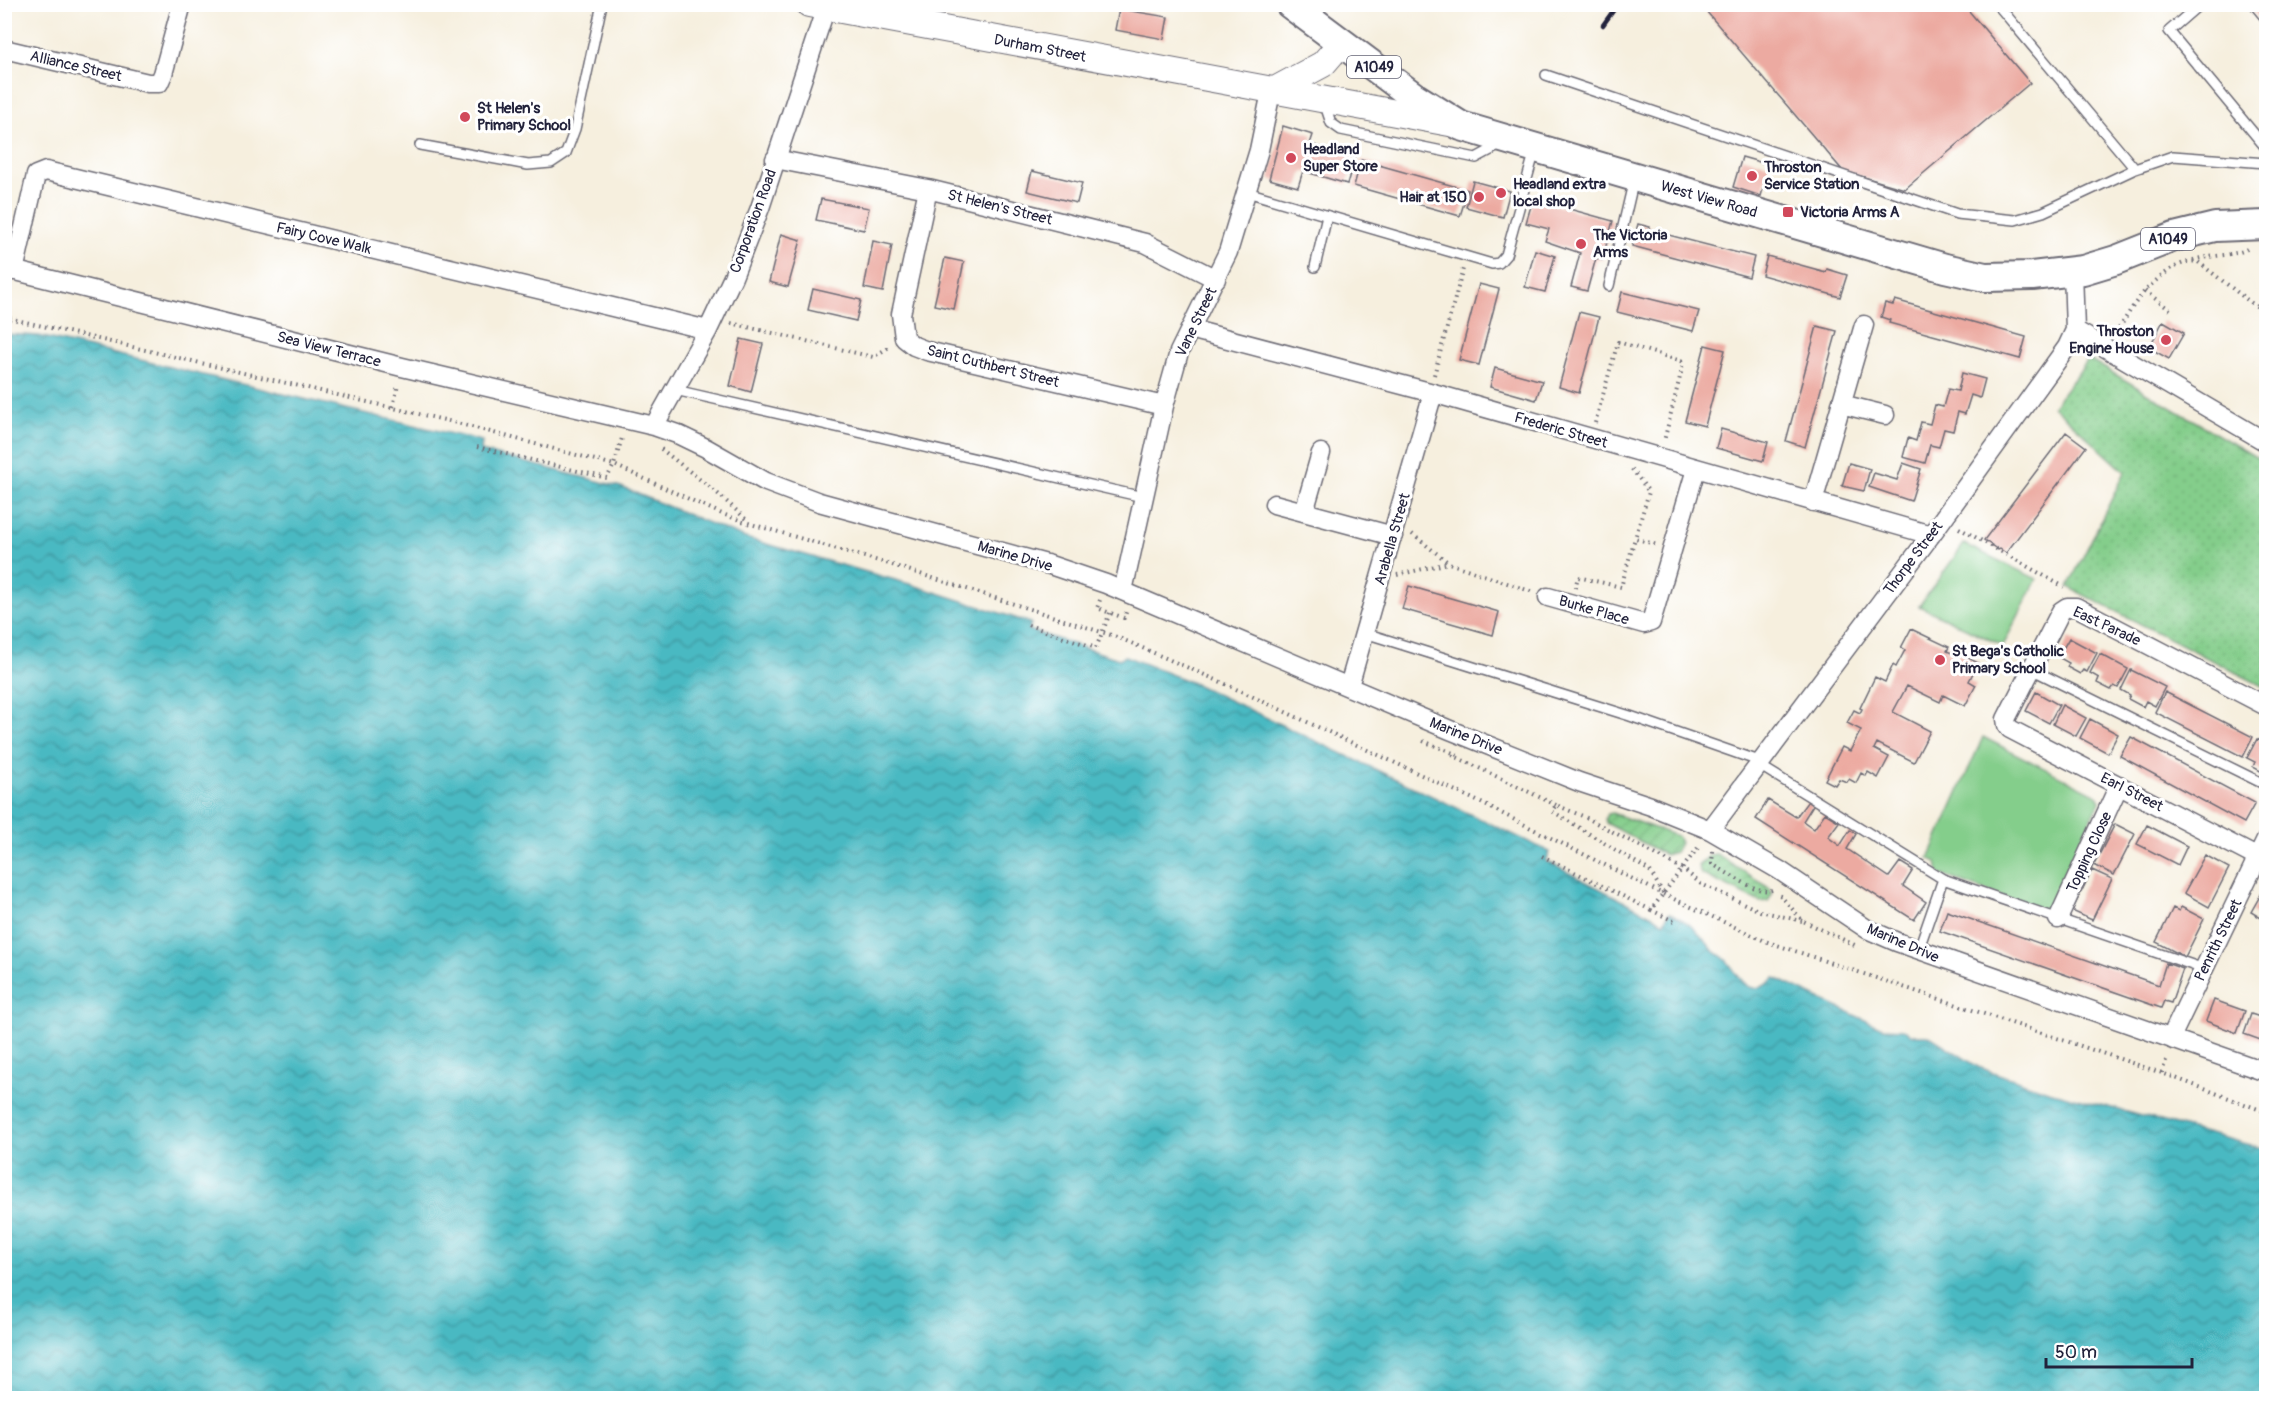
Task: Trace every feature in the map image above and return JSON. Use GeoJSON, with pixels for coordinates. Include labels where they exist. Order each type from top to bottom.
{"type":"FeatureCollection","features":[{"type":"Feature","properties":{"kind":"main road","name":"West View Road"},"geometry":{"type":"LineString","coordinates":[[1290,4],[1413,96],[1461,126],[1945,268],[1985,277],[2032,276],[2073,271],[2116,260],[2174,237],[2215,227],[2258,236]]}},
{"type":"Feature","properties":{"kind":"street","name":"Alliance Street"},"geometry":{"type":"LineString","coordinates":[[4,49],[148,83],[159,83],[182,4]]}},
{"type":"Feature","properties":{"kind":"street","name":"Durham Street"},"geometry":{"type":"LineString","coordinates":[[820,6],[1461,126]]}},
{"type":"Feature","properties":{"kind":"street","name":"Corporation Road"},"geometry":{"type":"LineString","coordinates":[[654,426],[711,324],[733,277],[760,208],[820,6]]}},
{"type":"Feature","properties":{"kind":"street"},"geometry":{"type":"LineString","coordinates":[[1271,92],[1323,64],[1341,43]]}},
{"type":"Feature","properties":{"kind":"street","name":"Vane Street"},"geometry":{"type":"LineString","coordinates":[[1122,597],[1164,406],[1179,352],[1228,252],[1247,192],[1271,92]]}},
{"type":"Feature","properties":{"kind":"street","name":"St Helen's Street"},"geometry":{"type":"LineString","coordinates":[[775,159],[928,189],[1145,243],[1216,279]]}},
{"type":"Feature","properties":{"kind":"street","name":"Fairy Cove Walk"},"geometry":{"type":"LineString","coordinates":[[9,269],[36,175],[46,171],[711,324]]}},
{"type":"Feature","properties":{"kind":"street"},"geometry":{"type":"LineString","coordinates":[[904,338],[901,314],[928,189]]}},
{"type":"Feature","properties":{"kind":"street","name":"Sea View Terrace"},"geometry":{"type":"LineString","coordinates":[[9,269],[390,364],[654,426]]}},
{"type":"Feature","properties":{"kind":"street"},"geometry":{"type":"LineString","coordinates":[[2073,271],[2075,330],[2266,442]]}},
{"type":"Feature","properties":{"kind":"street"},"geometry":{"type":"LineString","coordinates":[[1813,502],[1864,325]]}},
{"type":"Feature","properties":{"kind":"street","name":"Frederic Street"},"geometry":{"type":"LineString","coordinates":[[1190,328],[1432,388],[1660,459],[1931,535]]}},
{"type":"Feature","properties":{"kind":"street","name":"Thorpe Street"},"geometry":{"type":"LineString","coordinates":[[1709,839],[1761,763],[1931,535],[2067,347],[2075,330]]}},
{"type":"Feature","properties":{"kind":"street","name":"Saint Cuthbert Street"},"geometry":{"type":"LineString","coordinates":[[904,338],[914,346],[927,351],[1164,406]]}},
{"type":"Feature","properties":{"kind":"street","name":"Arabella Street"},"geometry":{"type":"LineString","coordinates":[[1349,686],[1395,529],[1432,388]]}},
{"type":"Feature","properties":{"kind":"street"},"geometry":{"type":"LineString","coordinates":[[1841,404],[1885,415]]}},
{"type":"Feature","properties":{"kind":"street","name":"Marine Drive"},"geometry":{"type":"LineString","coordinates":[[654,426],[706,448],[766,482],[819,502],[1050,565],[1122,597],[1349,686],[1461,735],[1579,782],[1651,806],[1709,839],[1779,870],[1867,929],[1918,951],[2266,1072]]}},
{"type":"Feature","properties":{"kind":"street"},"geometry":{"type":"LineString","coordinates":[[1304,512],[1321,453]]}},
{"type":"Feature","properties":{"kind":"street","name":"Burke Place"},"geometry":{"type":"LineString","coordinates":[[1548,597],[1644,624],[1651,621],[1696,469]]}},
{"type":"Feature","properties":{"kind":"street"},"geometry":{"type":"LineString","coordinates":[[1274,504],[1395,529]]}},
{"type":"Feature","properties":{"kind":"street","name":"East Parade"},"geometry":{"type":"LineString","coordinates":[[2007,725],[2006,719],[2031,669],[2061,611],[2067,607],[2076,608],[2266,706]]}},
{"type":"Feature","properties":{"kind":"street","name":"Earl Street"},"geometry":{"type":"LineString","coordinates":[[2007,725],[2010,729],[2262,860]]}},
{"type":"Feature","properties":{"kind":"street","name":"Topping Close"},"geometry":{"type":"LineString","coordinates":[[2058,919],[2120,785]]}},
{"type":"Feature","properties":{"kind":"street","name":"Penrith Street"},"geometry":{"type":"LineString","coordinates":[[2173,1040],[2175,1029],[2204,969],[2262,860],[2266,840]]}},
{"type":"Feature","properties":{"kind":"lane"},"geometry":{"type":"LineString","coordinates":[[420,145],[528,165],[551,163],[566,153],[574,129],[602,4]]}},
{"type":"Feature","properties":{"kind":"lane"},"geometry":{"type":"LineString","coordinates":[[1996,4],[2135,169]]}},
{"type":"Feature","properties":{"kind":"lane"},"geometry":{"type":"LineString","coordinates":[[2200,4],[2169,31],[2266,148]]}},
{"type":"Feature","properties":{"kind":"lane"},"geometry":{"type":"LineString","coordinates":[[1546,75],[1957,214],[2015,220],[2043,212],[2135,169],[2173,156],[2266,163]]}},
{"type":"Feature","properties":{"kind":"lane"},"geometry":{"type":"LineString","coordinates":[[1247,192],[1492,264],[1504,260],[1523,144],[1476,158],[1341,130],[1331,123],[1324,101]]}},
{"type":"Feature","properties":{"kind":"lane"},"geometry":{"type":"LineString","coordinates":[[1609,286],[1634,177]]}},
{"type":"Feature","properties":{"kind":"lane"},"geometry":{"type":"LineString","coordinates":[[1315,267],[1327,216]]}},
{"type":"Feature","properties":{"kind":"lane"},"geometry":{"type":"LineString","coordinates":[[675,390],[1143,497]]}},
{"type":"Feature","properties":{"kind":"lane"},"geometry":{"type":"LineString","coordinates":[[1365,633],[1608,709],[1761,763],[1943,879],[2204,969]]}},
{"type":"Feature","properties":{"kind":"lane"},"geometry":{"type":"LineString","coordinates":[[2031,669],[2266,785]]}},
{"type":"Feature","properties":{"kind":"lane"},"geometry":{"type":"LineString","coordinates":[[1918,951],[1943,879]]}},
{"type":"Feature","properties":{"kind":"path"},"geometry":{"type":"LineString","coordinates":[[2100,344],[2116,333],[2145,291],[2183,263],[2213,255],[2241,253],[2258,236]]}},
{"type":"Feature","properties":{"kind":"path"},"geometry":{"type":"LineString","coordinates":[[2192,261],[2198,262],[2254,305],[2266,311]]}},
{"type":"Feature","properties":{"kind":"path"},"geometry":{"type":"LineString","coordinates":[[1432,388],[1464,265]]}},
{"type":"Feature","properties":{"kind":"path"},"geometry":{"type":"LineString","coordinates":[[2145,291],[2173,312]]}},
{"type":"Feature","properties":{"kind":"path"},"geometry":{"type":"LineString","coordinates":[[4,317],[393,407],[614,465],[722,514],[751,524],[889,564],[1102,632],[1221,682],[1471,798],[1663,894],[1765,941],[2162,1073],[2266,1112]]}},
{"type":"Feature","properties":{"kind":"path"},"geometry":{"type":"LineString","coordinates":[[711,324],[873,357],[904,338]]}},
{"type":"Feature","properties":{"kind":"path"},"geometry":{"type":"LineString","coordinates":[[1591,438],[1618,342],[1681,361],[1683,365],[1660,459]]}},
{"type":"Feature","properties":{"kind":"path"},"geometry":{"type":"LineString","coordinates":[[393,407],[398,383]]}},
{"type":"Feature","properties":{"kind":"path"},"geometry":{"type":"LineString","coordinates":[[654,426],[661,449],[716,492],[751,524]]}},
{"type":"Feature","properties":{"kind":"path"},"geometry":{"type":"LineString","coordinates":[[477,447],[607,478],[614,465],[622,438]]}},
{"type":"Feature","properties":{"kind":"path"},"geometry":{"type":"LineString","coordinates":[[1570,603],[1578,577],[1622,587],[1649,492],[1630,466],[1632,450]]}},
{"type":"Feature","properties":{"kind":"path"},"geometry":{"type":"LineString","coordinates":[[1953,525],[2064,587]]}},
{"type":"Feature","properties":{"kind":"path","name":"Burke Place"},"geometry":{"type":"LineString","coordinates":[[1395,529],[1449,563],[1548,597]]}},
{"type":"Feature","properties":{"kind":"path"},"geometry":{"type":"LineString","coordinates":[[1635,538],[1672,549]]}},
{"type":"Feature","properties":{"kind":"path"},"geometry":{"type":"LineString","coordinates":[[1380,579],[1449,563]]}},
{"type":"Feature","properties":{"kind":"path"},"geometry":{"type":"LineString","coordinates":[[1122,597],[1134,609]]}},
{"type":"Feature","properties":{"kind":"path"},"geometry":{"type":"LineString","coordinates":[[1097,608],[1124,618]]}},
{"type":"Feature","properties":{"kind":"path"},"geometry":{"type":"LineString","coordinates":[[1028,625],[1096,648],[1110,613]]}},
{"type":"Feature","properties":{"kind":"path"},"geometry":{"type":"LineString","coordinates":[[1438,749],[1586,817],[1683,869],[1701,884],[1760,911],[1803,921]]}},
{"type":"Feature","properties":{"kind":"path"},"geometry":{"type":"LineString","coordinates":[[1556,805],[1552,811],[1650,872],[1663,894]]}},
{"type":"Feature","properties":{"kind":"path"},"geometry":{"type":"LineString","coordinates":[[1651,910],[1709,839]]}},
{"type":"Feature","properties":{"kind":"path"},"geometry":{"type":"LineString","coordinates":[[1709,839],[1712,864],[1761,891],[1771,891],[1775,888]]}},
{"type":"Feature","properties":{"kind":"path"},"geometry":{"type":"LineString","coordinates":[[1542,856],[1678,923]]}},
{"type":"Feature","properties":{"kind":"green space"},"geometry":{"type":"Polygon","coordinates":[[[2089,359],[2266,463],[2266,688],[2068,587],[2125,472],[2053,406],[2089,359]]]}},
{"type":"Feature","properties":{"kind":"green space"},"geometry":{"type":"Polygon","coordinates":[[[1964,544],[2037,579],[2003,646],[1919,606],[1964,544]]]}},
{"type":"Feature","properties":{"kind":"green space"},"geometry":{"type":"Polygon","coordinates":[[[1983,737],[2099,796],[2100,802],[2045,912],[1939,874],[1937,862],[1929,858],[1983,737]]]}},
{"type":"Feature","properties":{"kind":"green space"},"geometry":{"type":"Polygon","coordinates":[[[1612,813],[1677,836],[1680,843],[1675,852],[1665,855],[1606,823],[1607,814],[1612,813]]]}},
{"type":"Feature","properties":{"kind":"green space"},"geometry":{"type":"Polygon","coordinates":[[[1716,854],[1770,888],[1772,894],[1768,901],[1760,902],[1701,874],[1698,866],[1710,855],[1716,854]]]}},
{"type":"Feature","properties":{"kind":"water"},"geometry":{"type":"Polygon","coordinates":[[[4,334],[39,336],[482,441],[481,451],[621,487],[745,538],[913,585],[1031,623],[1029,630],[1119,659],[1125,656],[1193,683],[1550,852],[1546,861],[1664,922],[1669,913],[1676,916],[1693,927],[1750,987],[1760,987],[1775,978],[1882,1028],[1903,1029],[1911,1035],[1928,1035],[1978,1067],[2048,1091],[2266,1149],[2266,1398],[5,1398],[4,334]]]}},
{"type":"Feature","properties":{"kind":"building"},"geometry":{"type":"Polygon","coordinates":[[[1700,4],[1963,4],[2030,83],[1905,189],[1843,171],[1700,4]]]}},
{"type":"Feature","properties":{"kind":"building"},"geometry":{"type":"Polygon","coordinates":[[[2247,4],[2266,4],[2266,27],[2247,4]]]}},
{"type":"Feature","properties":{"kind":"building"},"geometry":{"type":"Polygon","coordinates":[[[1119,9],[1168,17],[1164,39],[1115,30],[1119,9]]]}},
{"type":"Feature","properties":{"kind":"building"},"geometry":{"type":"Polygon","coordinates":[[[1283,126],[1313,135],[1310,144],[1355,157],[1347,184],[1303,171],[1298,187],[1269,179],[1283,126]]]}},
{"type":"Feature","properties":{"kind":"building","name":"Throston Service Station"},"geometry":{"type":"Polygon","coordinates":[[[1742,157],[1770,165],[1761,196],[1733,187],[1742,157]]]}},
{"type":"Feature","properties":{"kind":"building"},"geometry":{"type":"Polygon","coordinates":[[[1361,160],[1468,190],[1460,216],[1354,186],[1361,160]]]}},
{"type":"Feature","properties":{"kind":"building"},"geometry":{"type":"Polygon","coordinates":[[[1032,171],[1082,183],[1077,203],[1027,191],[1032,171]]]}},
{"type":"Feature","properties":{"kind":"building"},"geometry":{"type":"Polygon","coordinates":[[[1473,181],[1510,191],[1503,217],[1466,207],[1473,181]]]}},
{"type":"Feature","properties":{"kind":"building"},"geometry":{"type":"Polygon","coordinates":[[[821,199],[869,208],[864,230],[816,220],[821,199]]]}},
{"type":"Feature","properties":{"kind":"building","name":"The Victoria Arms"},"geometry":{"type":"Polygon","coordinates":[[[1533,199],[1613,221],[1602,260],[1596,258],[1587,291],[1571,287],[1580,253],[1545,241],[1549,229],[1526,223],[1533,199]]]}},
{"type":"Feature","properties":{"kind":"building"},"geometry":{"type":"Polygon","coordinates":[[[1638,224],[1650,227],[1649,230],[1754,257],[1749,277],[1632,246],[1638,224]]]}},
{"type":"Feature","properties":{"kind":"building"},"geometry":{"type":"Polygon","coordinates":[[[781,234],[801,240],[788,287],[769,282],[781,234]]]}},
{"type":"Feature","properties":{"kind":"building"},"geometry":{"type":"Polygon","coordinates":[[[873,241],[892,245],[883,292],[864,288],[873,241]]]}},
{"type":"Feature","properties":{"kind":"building"},"geometry":{"type":"Polygon","coordinates":[[[1535,250],[1555,256],[1545,292],[1525,287],[1535,250]]]}},
{"type":"Feature","properties":{"kind":"building"},"geometry":{"type":"Polygon","coordinates":[[[1767,256],[1826,272],[1827,269],[1847,275],[1840,297],[1762,275],[1767,256]]]}},
{"type":"Feature","properties":{"kind":"building"},"geometry":{"type":"Polygon","coordinates":[[[945,258],[964,262],[954,309],[934,305],[945,258]]]}},
{"type":"Feature","properties":{"kind":"building"},"geometry":{"type":"Polygon","coordinates":[[[1479,284],[1499,289],[1479,365],[1459,360],[1479,284]]]}},
{"type":"Feature","properties":{"kind":"building"},"geometry":{"type":"Polygon","coordinates":[[[813,289],[861,300],[856,321],[808,310],[813,289]]]}},
{"type":"Feature","properties":{"kind":"building"},"geometry":{"type":"Polygon","coordinates":[[[1622,292],[1699,311],[1693,331],[1617,312],[1622,292]]]}},
{"type":"Feature","properties":{"kind":"building"},"geometry":{"type":"Polygon","coordinates":[[[1895,300],[2026,337],[2020,359],[1889,323],[1890,320],[1881,317],[1885,303],[1893,305],[1895,300]]]}},
{"type":"Feature","properties":{"kind":"building"},"geometry":{"type":"Polygon","coordinates":[[[1579,312],[1599,317],[1579,393],[1559,387],[1579,312]]]}},
{"type":"Feature","properties":{"kind":"building","name":"Throston Engine House"},"geometry":{"type":"Polygon","coordinates":[[[2163,321],[2184,333],[2169,359],[2149,348],[2163,321]]]}},
{"type":"Feature","properties":{"kind":"building"},"geometry":{"type":"Polygon","coordinates":[[[1817,326],[1837,331],[1805,447],[1786,441],[1817,326]]]}},
{"type":"Feature","properties":{"kind":"building"},"geometry":{"type":"Polygon","coordinates":[[[741,339],[763,344],[751,392],[730,386],[741,339]]]}},
{"type":"Feature","properties":{"kind":"building"},"geometry":{"type":"Polygon","coordinates":[[[1705,345],[1725,350],[1705,426],[1685,421],[1705,345]]]}},
{"type":"Feature","properties":{"kind":"building"},"geometry":{"type":"Polygon","coordinates":[[[1495,368],[1542,381],[1536,400],[1490,387],[1495,368]]]}},
{"type":"Feature","properties":{"kind":"building"},"geometry":{"type":"Polygon","coordinates":[[[1962,373],[1985,379],[1980,398],[1971,395],[1965,414],[1958,412],[1953,431],[1944,429],[1939,447],[1930,445],[1925,463],[1903,457],[1908,438],[1916,441],[1921,422],[1930,424],[1935,405],[1943,407],[1948,389],[1958,391],[1962,373]]]}},
{"type":"Feature","properties":{"kind":"building"},"geometry":{"type":"Polygon","coordinates":[[[1721,429],[1768,442],[1763,461],[1716,448],[1721,429]]]}},
{"type":"Feature","properties":{"kind":"building"},"geometry":{"type":"Polygon","coordinates":[[[2066,432],[2086,447],[2006,553],[1998,550],[1984,540],[2066,432]]]}},
{"type":"Feature","properties":{"kind":"building"},"geometry":{"type":"Polygon","coordinates":[[[1849,463],[1870,469],[1864,491],[1842,486],[1849,463]]]}},
{"type":"Feature","properties":{"kind":"building"},"geometry":{"type":"Polygon","coordinates":[[[1903,463],[1921,469],[1911,501],[1869,487],[1874,473],[1897,480],[1903,463]]]}},
{"type":"Feature","properties":{"kind":"building"},"geometry":{"type":"Polygon","coordinates":[[[1409,586],[1499,612],[1493,635],[1402,609],[1409,586]]]}},
{"type":"Feature","properties":{"kind":"building"},"geometry":{"type":"Polygon","coordinates":[[[1911,629],[1949,647],[1947,651],[1958,656],[1959,653],[1978,663],[1969,681],[1976,685],[1965,706],[1943,695],[1940,702],[1907,686],[1893,712],[1930,731],[1914,762],[1877,743],[1874,749],[1889,757],[1878,778],[1868,772],[1866,776],[1861,773],[1856,783],[1849,779],[1847,782],[1839,779],[1835,785],[1825,780],[1842,747],[1850,751],[1861,730],[1847,723],[1854,710],[1860,713],[1862,709],[1860,708],[1875,677],[1885,682],[1893,665],[1896,667],[1905,650],[1901,648],[1911,629]]]}},
{"type":"Feature","properties":{"kind":"building"},"geometry":{"type":"Polygon","coordinates":[[[2069,638],[2097,653],[2087,672],[2083,670],[2080,674],[2067,667],[2069,663],[2058,657],[2069,638]]]}},
{"type":"Feature","properties":{"kind":"building"},"geometry":{"type":"Polygon","coordinates":[[[2100,654],[2128,669],[2118,688],[2114,686],[2111,690],[2097,683],[2099,678],[2090,673],[2100,654]]]}},
{"type":"Feature","properties":{"kind":"building"},"geometry":{"type":"Polygon","coordinates":[[[2131,670],[2165,687],[2155,706],[2146,701],[2143,707],[2128,699],[2130,695],[2121,690],[2131,670]]]}},
{"type":"Feature","properties":{"kind":"building"},"geometry":{"type":"Polygon","coordinates":[[[2036,692],[2059,705],[2049,723],[2026,711],[2036,692]]]}},
{"type":"Feature","properties":{"kind":"building"},"geometry":{"type":"Polygon","coordinates":[[[2165,692],[2253,737],[2243,757],[2155,712],[2165,692]]]}},
{"type":"Feature","properties":{"kind":"building"},"geometry":{"type":"Polygon","coordinates":[[[2062,705],[2086,718],[2076,736],[2053,724],[2062,705]]]}},
{"type":"Feature","properties":{"kind":"building"},"geometry":{"type":"Polygon","coordinates":[[[2090,719],[2118,734],[2108,753],[2080,738],[2090,719]]]}},
{"type":"Feature","properties":{"kind":"building"},"geometry":{"type":"Polygon","coordinates":[[[2131,737],[2255,803],[2244,823],[2120,756],[2131,737]]]}},
{"type":"Feature","properties":{"kind":"building"},"geometry":{"type":"Polygon","coordinates":[[[2257,739],[2266,744],[2266,774],[2253,767],[2255,762],[2247,758],[2257,739]]]}},
{"type":"Feature","properties":{"kind":"building"},"geometry":{"type":"Polygon","coordinates":[[[1768,800],[1796,817],[1808,801],[1813,805],[1803,821],[1814,829],[1825,813],[1833,818],[1839,822],[1828,837],[1840,846],[1850,830],[1856,834],[1847,849],[1889,877],[1900,862],[1913,870],[1903,886],[1926,902],[1914,920],[1756,819],[1768,800]]]}},
{"type":"Feature","properties":{"kind":"building"},"geometry":{"type":"Polygon","coordinates":[[[2115,824],[2135,834],[2114,875],[2094,865],[2115,824]]]}},
{"type":"Feature","properties":{"kind":"building"},"geometry":{"type":"Polygon","coordinates":[[[2147,825],[2187,846],[2178,865],[2137,844],[2147,825]]]}},
{"type":"Feature","properties":{"kind":"building"},"geometry":{"type":"Polygon","coordinates":[[[2205,855],[2229,868],[2209,907],[2184,893],[2205,855]]]}},
{"type":"Feature","properties":{"kind":"building"},"geometry":{"type":"Polygon","coordinates":[[[2092,870],[2112,879],[2092,920],[2072,911],[2092,870]]]}},
{"type":"Feature","properties":{"kind":"building"},"geometry":{"type":"Polygon","coordinates":[[[2264,889],[2266,891],[2266,921],[2251,912],[2264,889]]]}},
{"type":"Feature","properties":{"kind":"building"},"geometry":{"type":"Polygon","coordinates":[[[2181,907],[2204,919],[2185,957],[2156,942],[2173,908],[2179,911],[2181,907]]]}},
{"type":"Feature","properties":{"kind":"building"},"geometry":{"type":"Polygon","coordinates":[[[1947,911],[2159,985],[2166,963],[2183,969],[2171,1003],[2164,1001],[2161,1008],[1940,931],[1947,911]]]}},
{"type":"Feature","properties":{"kind":"building"},"geometry":{"type":"Polygon","coordinates":[[[2214,1000],[2245,1011],[2237,1033],[2206,1021],[2214,1000]]]}},
{"type":"Feature","properties":{"kind":"building"},"geometry":{"type":"Polygon","coordinates":[[[2251,1014],[2266,1019],[2266,1042],[2244,1034],[2251,1014]]]}},
{"type":"Feature","properties":{"kind":"railway"},"geometry":{"type":"LineString","coordinates":[[1603,25],[1618,4]]}},
{"type":"Feature","properties":{"kind":"place","name":"St Helen's Primary School"},"geometry":{"type":"Point","coordinates":[465,117]}},
{"type":"Feature","properties":{"kind":"place","name":"Headland Super Store"},"geometry":{"type":"Point","coordinates":[1291,158]}},
{"type":"Feature","properties":{"kind":"place","name":"Throston Service Station"},"geometry":{"type":"Point","coordinates":[1752,176]}},
{"type":"Feature","properties":{"kind":"place","name":"Headland extra local shop"},"geometry":{"type":"Point","coordinates":[1501,193]}},
{"type":"Feature","properties":{"kind":"place","name":"Hair at 150"},"geometry":{"type":"Point","coordinates":[1479,197]}},
{"type":"Feature","properties":{"kind":"place","name":"Victoria Arms A"},"geometry":{"type":"Point","coordinates":[1788,212]}},
{"type":"Feature","properties":{"kind":"place","name":"The Victoria Arms"},"geometry":{"type":"Point","coordinates":[1581,244]}},
{"type":"Feature","properties":{"kind":"place","name":"Throston Engine House"},"geometry":{"type":"Point","coordinates":[2166,340]}},
{"type":"Feature","properties":{"kind":"place","name":"St Bega's Catholic Primary School"},"geometry":{"type":"Point","coordinates":[1940,660]}}]}
